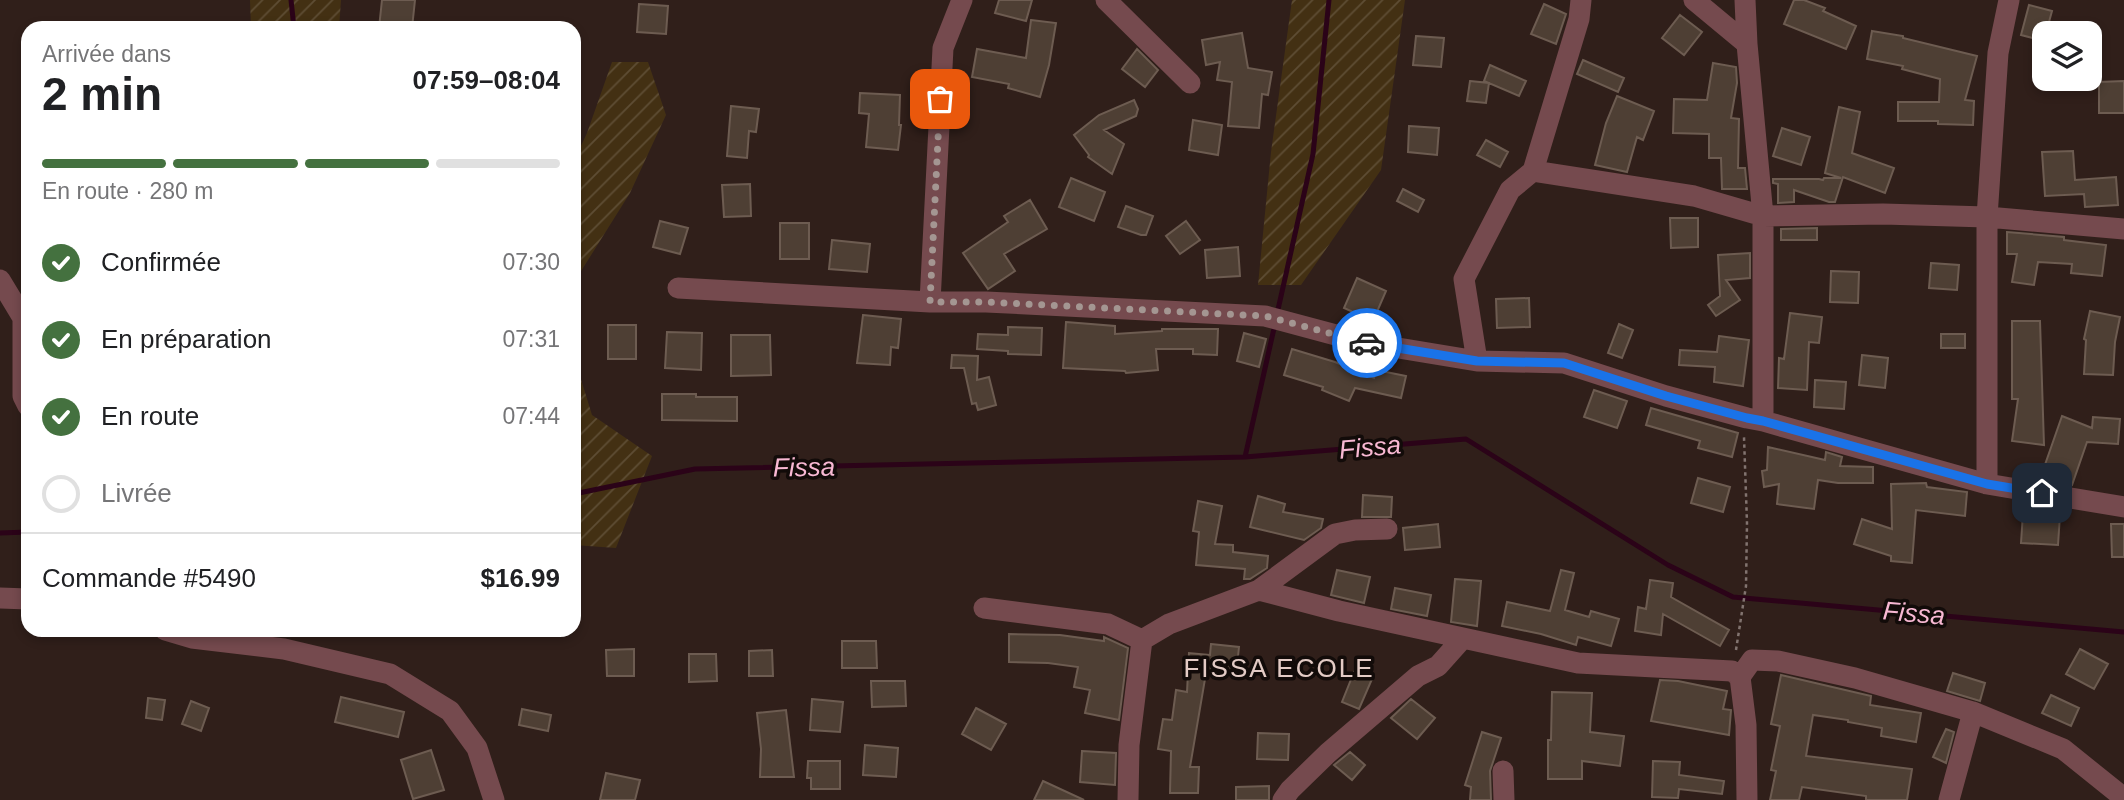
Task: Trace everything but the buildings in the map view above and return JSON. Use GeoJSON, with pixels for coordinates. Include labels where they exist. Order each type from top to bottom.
{"type":"FeatureCollection","features":[{"type":"Feature","properties":{"kind":"street"},"geometry":{"type":"LineString","coordinates":[[930,302],[943,48],[962,0]]}},
{"type":"Feature","properties":{"kind":"street"},"geometry":{"type":"LineString","coordinates":[[1106,0],[1190,83]]}},
{"type":"Feature","properties":{"kind":"street"},"geometry":{"type":"LineString","coordinates":[[1477,361],[1464,279],[1510,190],[1533,171],[1579,19],[1581,0]]}},
{"type":"Feature","properties":{"kind":"street"},"geometry":{"type":"LineString","coordinates":[[1694,0],[1747,44]]}},
{"type":"Feature","properties":{"kind":"street"},"geometry":{"type":"LineString","coordinates":[[1745,0],[1763,216],[1755,419]]}},
{"type":"Feature","properties":{"kind":"street"},"geometry":{"type":"LineString","coordinates":[[1987,484],[1987,217],[1998,53],[2009,0]]}},
{"type":"Feature","properties":{"kind":"street"},"geometry":{"type":"LineString","coordinates":[[1533,171],[1695,196],[1763,216],[1883,214],[1987,217],[2124,229]]}},
{"type":"Feature","properties":{"kind":"street"},"geometry":{"type":"LineString","coordinates":[[0,281],[21,315]]}},
{"type":"Feature","properties":{"kind":"street"},"geometry":{"type":"LineString","coordinates":[[678,288],[1265,316],[1362,342],[1477,361],[1564,363],[1666,396],[1987,484],[2124,507]]}},
{"type":"Feature","properties":{"kind":"street"},"geometry":{"type":"LineString","coordinates":[[1142,640],[1169,624],[1259,590],[1335,534],[1387,529]]}},
{"type":"Feature","properties":{"kind":"street"},"geometry":{"type":"LineString","coordinates":[[1259,590],[1339,611],[1578,663],[1736,674],[1752,660],[1778,661],[1855,678],[1973,712],[2063,749],[2124,798]]}},
{"type":"Feature","properties":{"kind":"street"},"geometry":{"type":"LineString","coordinates":[[0,597],[21,598]]}},
{"type":"Feature","properties":{"kind":"street"},"geometry":{"type":"LineString","coordinates":[[984,608],[1108,624],[1142,640]]}},
{"type":"Feature","properties":{"kind":"street"},"geometry":{"type":"LineString","coordinates":[[189,637],[284,649],[390,674],[450,711],[477,748],[494,800]]}},
{"type":"Feature","properties":{"kind":"street"},"geometry":{"type":"LineString","coordinates":[[1283,800],[1328,753],[1418,676],[1437,666],[1463,638]]}},
{"type":"Feature","properties":{"kind":"street"},"geometry":{"type":"LineString","coordinates":[[1128,800],[1129,745],[1142,640]]}},
{"type":"Feature","properties":{"kind":"street"},"geometry":{"type":"LineString","coordinates":[[1736,674],[1746,725],[1747,800]]}},
{"type":"Feature","properties":{"kind":"street"},"geometry":{"type":"LineString","coordinates":[[1949,800],[1973,712]]}},
{"type":"Feature","properties":{"kind":"street"},"geometry":{"type":"LineString","coordinates":[[1503,771],[1504,800]]}},
{"type":"Feature","properties":{"kind":"path"},"geometry":{"type":"LineString","coordinates":[[1736,674],[1746,586],[1747,523],[1743,443],[1755,419]]}},
{"type":"Feature","properties":{"kind":"shaded area"},"geometry":{"type":"Polygon","coordinates":[[[250,0],[341,0],[340,21],[251,21],[250,0]]]}},
{"type":"Feature","properties":{"kind":"shaded area"},"geometry":{"type":"Polygon","coordinates":[[[1292,0],[1405,0],[1381,170],[1301,285],[1258,285],[1271,152],[1292,0]]]}},
{"type":"Feature","properties":{"kind":"shaded area"},"geometry":{"type":"Polygon","coordinates":[[[612,62],[648,62],[666,115],[630,193],[581,271],[581,146],[612,62]]]}},
{"type":"Feature","properties":{"kind":"shaded area"},"geometry":{"type":"Polygon","coordinates":[[[581,379],[592,415],[652,456],[616,548],[581,546],[581,379]]]}},
{"type":"Feature","properties":{"kind":"waterway"},"geometry":{"type":"LineString","coordinates":[[291,0],[293,21]]}},
{"type":"Feature","properties":{"kind":"waterway"},"geometry":{"type":"LineString","coordinates":[[1277,314],[1313,154],[1329,0]]}},
{"type":"Feature","properties":{"kind":"waterway"},"geometry":{"type":"LineString","coordinates":[[1245,457],[1275,324]]}},
{"type":"Feature","properties":{"kind":"waterway","name":"Fissa"},"geometry":{"type":"LineString","coordinates":[[581,493],[695,469],[1245,457],[1466,439],[1668,565],[1733,597],[2124,632]]}},
{"type":"Feature","properties":{"kind":"waterway","name":"Fissa"},"geometry":{"type":"LineString","coordinates":[[0,533],[21,532]]}},
{"type":"Feature","properties":{"kind":"way so far"},"geometry":{"type":"LineString","coordinates":[[940,99],[930,302],[986,302],[1265,316],[1367,343]]}},
{"type":"Feature","properties":{"kind":"district","name":"FISSA ECOLE"},"geometry":{"type":"Point","coordinates":[1279,668]}},
{"type":"Feature","properties":{"kind":"route"},"geometry":{"type":"LineString","coordinates":[[1367,343],[1477,361],[1564,363],[1666,396],[1987,484],[2042,493]]}}]}
